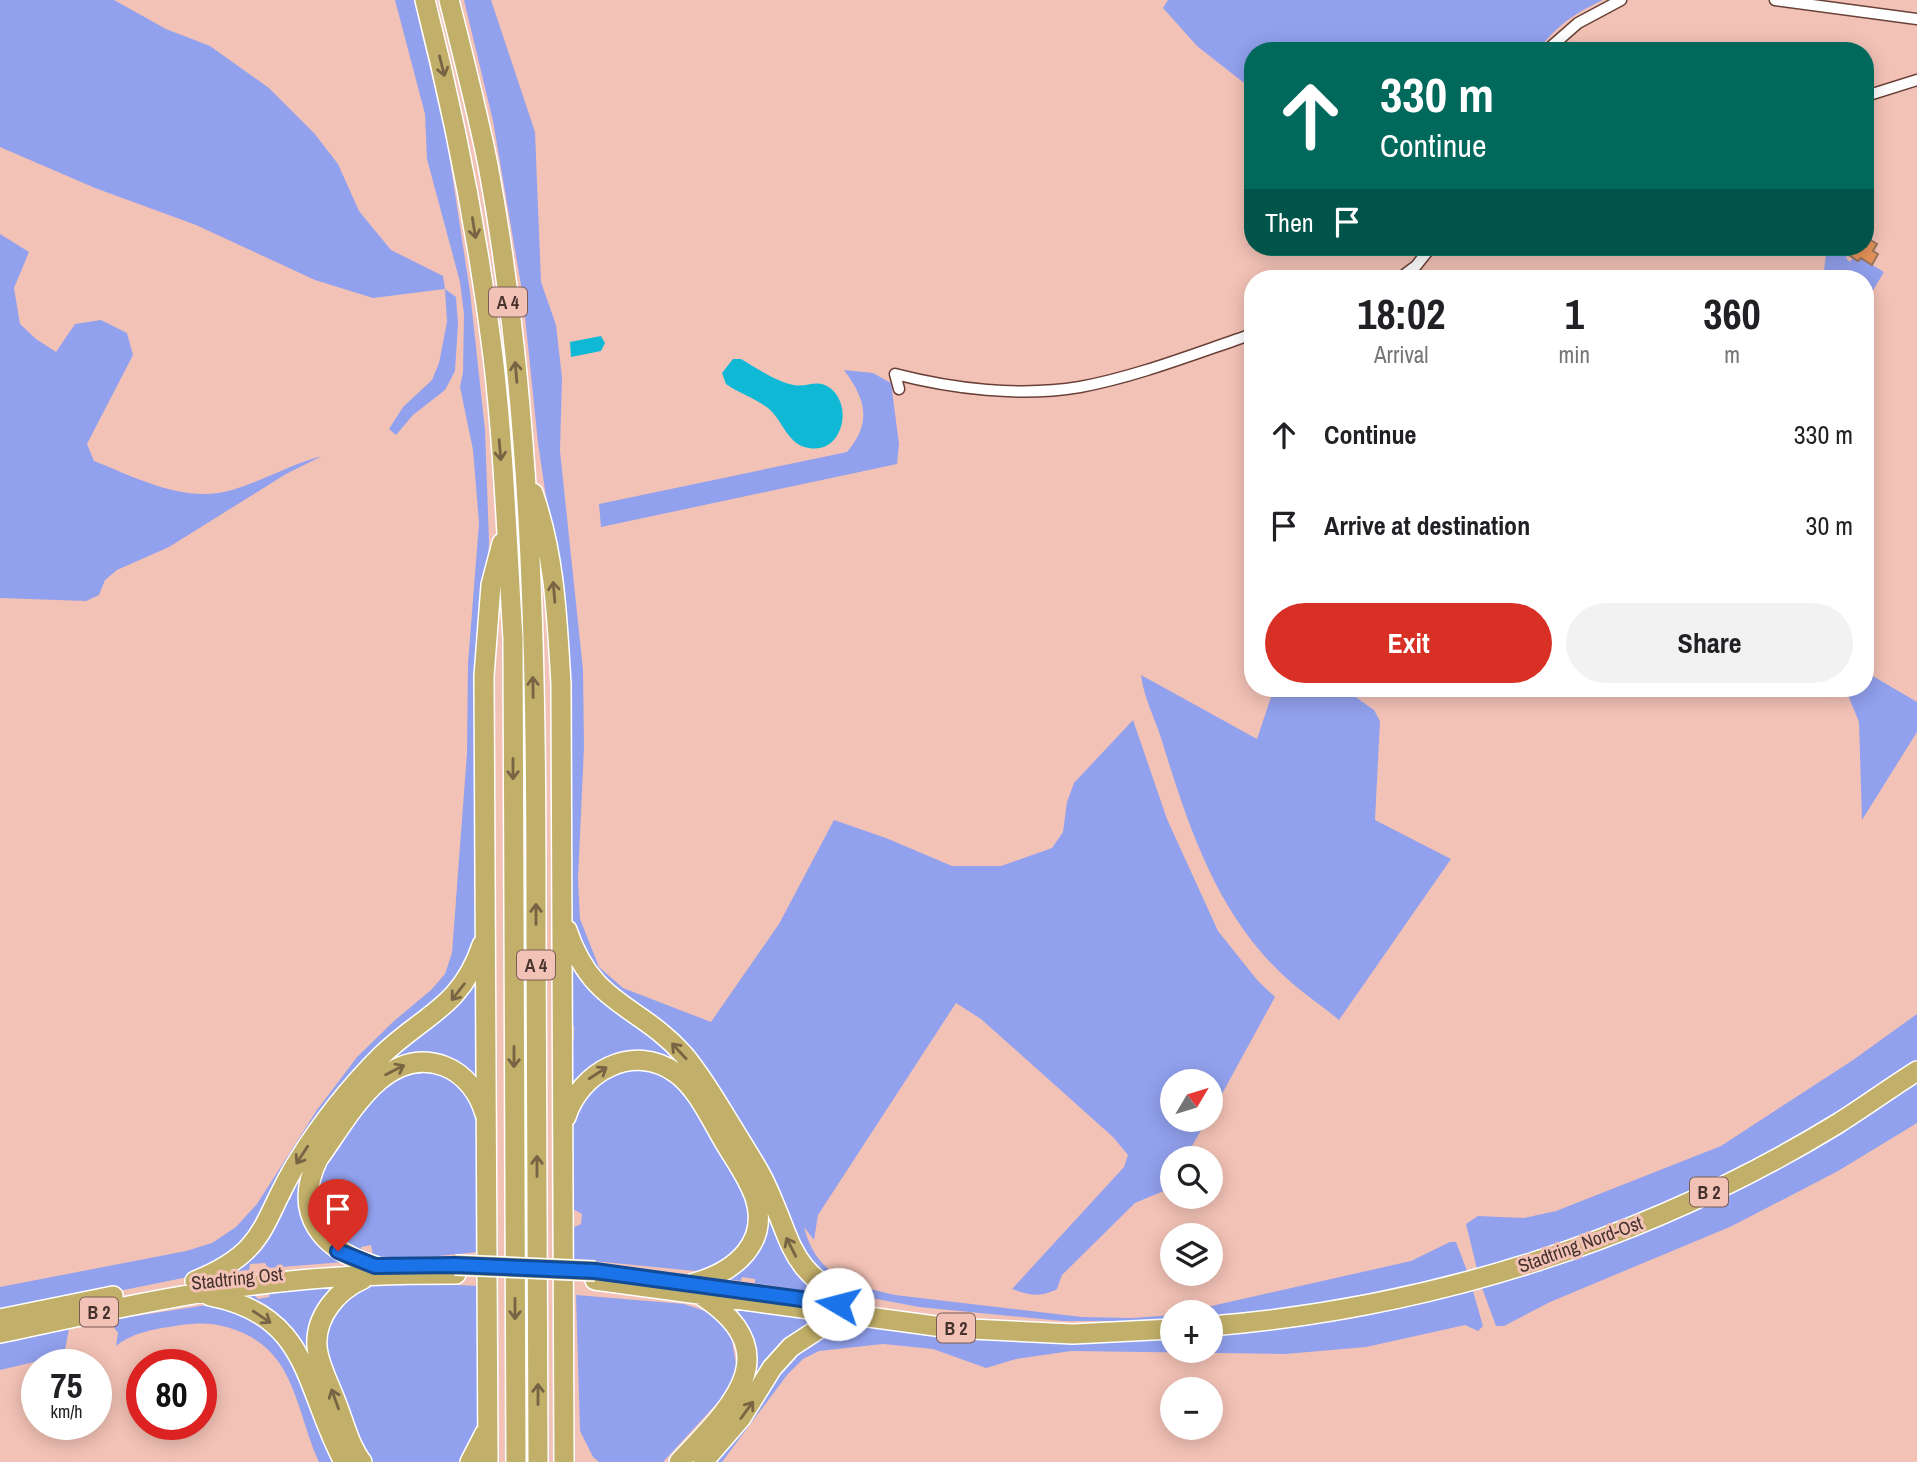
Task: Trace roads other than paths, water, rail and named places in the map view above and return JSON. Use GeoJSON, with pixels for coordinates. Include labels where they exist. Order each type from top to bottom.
{"type":"FeatureCollection","features":[{"type":"Feature","properties":{"kind":"highway","name":"A 4"},"geometry":{"type":"LineString","coordinates":[[425,0],[446,82],[480,261],[493,359],[506,525],[513,651],[516,1462]]}},
{"type":"Feature","properties":{"kind":"highway","name":"A 4"},"geometry":{"type":"LineString","coordinates":[[449,0],[488,165],[513,335],[529,536],[536,816],[538,1462]]}},
{"type":"Feature","properties":{"kind":"highway"},"geometry":{"type":"LineString","coordinates":[[524,468],[547,532],[554,584],[561,684],[564,1462]]}},
{"type":"Feature","properties":{"kind":"highway"},"geometry":{"type":"LineString","coordinates":[[488,1462],[484,676],[491,585],[506,525]]}},
{"type":"Feature","properties":{"kind":"highway"},"geometry":{"type":"LineString","coordinates":[[562,915],[572,944],[588,975],[616,1002],[665,1036],[704,1081],[764,1180],[787,1242],[798,1261],[830,1292],[858,1311]]}},
{"type":"Feature","properties":{"kind":"highway"},"geometry":{"type":"LineString","coordinates":[[197,1288],[246,1252],[266,1228],[297,1163],[366,1072],[402,1038],[449,1003],[461,989],[471,972],[486,930]]}},
{"type":"Feature","properties":{"kind":"highway"},"geometry":{"type":"LineString","coordinates":[[563,1129],[573,1099],[581,1086],[603,1068],[621,1062],[642,1061],[664,1066],[677,1074],[694,1093],[754,1195],[759,1215],[755,1236],[741,1260],[694,1287],[735,1324],[745,1348],[747,1367],[744,1384],[737,1398],[679,1462]]}},
{"type":"Feature","properties":{"kind":"highway"},"geometry":{"type":"LineString","coordinates":[[362,1462],[351,1443],[316,1348],[318,1330],[334,1298],[373,1271],[338,1251],[321,1233],[309,1211],[311,1173],[358,1104],[381,1078],[397,1067],[415,1062],[436,1063],[461,1075],[482,1105],[487,1122]]}},
{"type":"Feature","properties":{"kind":"highway","name":"Stadtring Nord-Ost"},"geometry":{"type":"LineString","coordinates":[[1223,1325],[1283,1319],[1377,1303],[1484,1277],[1571,1250],[1630,1227],[1738,1178],[1837,1124],[1917,1071]]}},
{"type":"Feature","properties":{"kind":"highway","name":"Stadtring Ost"},"geometry":{"type":"LineString","coordinates":[[0,1319],[197,1288],[373,1271],[455,1269],[595,1276],[694,1287]]}},
{"type":"Feature","properties":{"kind":"highway","name":"B 2"},"geometry":{"type":"LineString","coordinates":[[694,1287],[858,1311],[1104,1331],[1160,1329]]}},
{"type":"Feature","properties":{"kind":"highway"},"geometry":{"type":"LineString","coordinates":[[197,1288],[248,1308],[280,1331],[294,1346],[306,1366],[344,1462]]}},
{"type":"Feature","properties":{"kind":"highway","name":"Stadtring Ost"},"geometry":{"type":"LineString","coordinates":[[0,1333],[197,1288]]}},
{"type":"Feature","properties":{"kind":"highway"},"geometry":{"type":"LineString","coordinates":[[703,1462],[741,1418],[772,1368],[791,1347],[820,1328],[858,1311]]}},
{"type":"Feature","properties":{"kind":"highway"},"geometry":{"type":"LineString","coordinates":[[470,1462],[488,1426]]}},
{"type":"Feature","properties":{"kind":"highway"},"geometry":{"type":"LineString","coordinates":[[564,1428],[580,1462]]}},
{"type":"Feature","properties":{"kind":"street"},"geometry":{"type":"LineString","coordinates":[[1556,42],[1578,23],[1620,0]]}},
{"type":"Feature","properties":{"kind":"street"},"geometry":{"type":"LineString","coordinates":[[1775,0],[1917,19]]}},
{"type":"Feature","properties":{"kind":"street"},"geometry":{"type":"LineString","coordinates":[[1874,93],[1917,80]]}},
{"type":"Feature","properties":{"kind":"street"},"geometry":{"type":"LineString","coordinates":[[1411,270],[1424,256]]}},
{"type":"Feature","properties":{"kind":"street"},"geometry":{"type":"LineString","coordinates":[[899,389],[895,374],[930,382],[989,389],[1047,390],[1077,387],[1136,372],[1244,337]]}}]}
